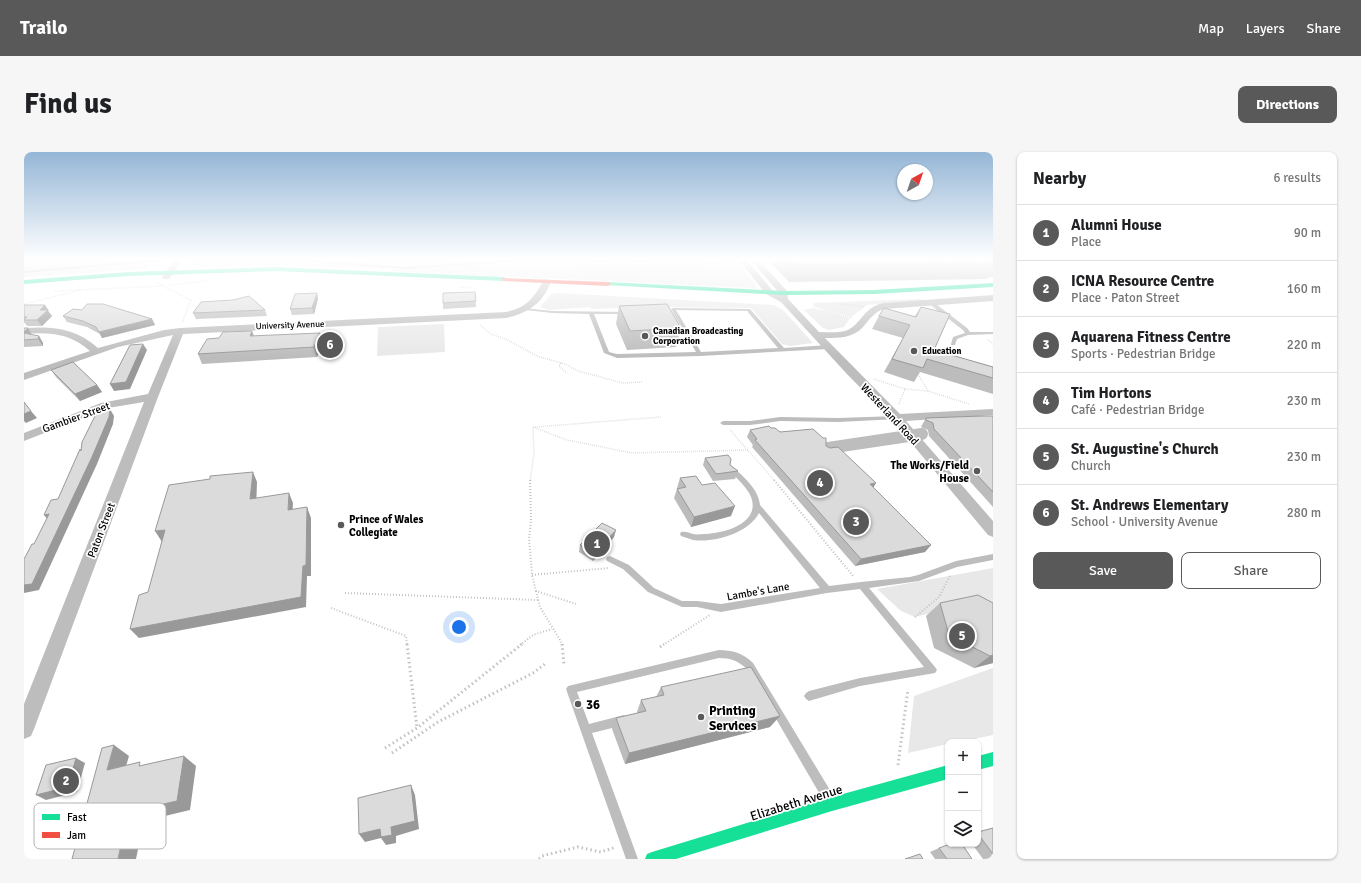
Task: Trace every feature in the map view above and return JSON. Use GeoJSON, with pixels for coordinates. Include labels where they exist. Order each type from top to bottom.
{"type":"FeatureCollection","features":[{"type":"Feature","properties":{"kind":"main road"},"geometry":{"type":"LineString","coordinates":[[705,292],[866,299],[993,292]]}},
{"type":"Feature","properties":{"kind":"main road"},"geometry":{"type":"LineString","coordinates":[[769,292],[784,296],[874,292]]}},
{"type":"Feature","properties":{"kind":"main road"},"geometry":{"type":"LineString","coordinates":[[981,763],[993,759]]}},
{"type":"Feature","properties":{"kind":"main road","name":"Elizabeth Avenue"},"geometry":{"type":"LineString","coordinates":[[661,858],[832,804],[945,773]]}},
{"type":"Feature","properties":{"kind":"street","name":"University Avenue"},"geometry":{"type":"LineString","coordinates":[[24,377],[96,351],[142,337],[180,329],[506,315],[526,309],[538,300],[543,292]]}},
{"type":"Feature","properties":{"kind":"street","name":"Westerland Road"},"geometry":{"type":"LineString","coordinates":[[781,292],[816,335],[850,371],[897,413],[993,531]]}},
{"type":"Feature","properties":{"kind":"street"},"geometry":{"type":"LineString","coordinates":[[816,335],[848,333],[858,327],[870,311],[876,308],[930,302],[993,298]]}},
{"type":"Feature","properties":{"kind":"street","name":"Paton Street"},"geometry":{"type":"LineString","coordinates":[[24,729],[152,397],[180,329]]}},
{"type":"Feature","properties":{"kind":"street"},"geometry":{"type":"LineString","coordinates":[[24,331],[66,331],[80,338],[96,351]]}},
{"type":"Feature","properties":{"kind":"street","name":"Gambier Street"},"geometry":{"type":"LineString","coordinates":[[24,437],[105,405],[152,397]]}},
{"type":"Feature","properties":{"kind":"street"},"geometry":{"type":"LineString","coordinates":[[897,413],[993,412]]}},
{"type":"Feature","properties":{"kind":"street"},"geometry":{"type":"LineString","coordinates":[[828,448],[866,440],[922,434]]}},
{"type":"Feature","properties":{"kind":"lane"},"geometry":{"type":"LineString","coordinates":[[930,302],[965,329],[968,334]]}},
{"type":"Feature","properties":{"kind":"lane"},"geometry":{"type":"LineString","coordinates":[[526,309],[552,312],[631,311]]}},
{"type":"Feature","properties":{"kind":"lane"},"geometry":{"type":"LineString","coordinates":[[700,354],[671,311],[748,310],[782,349]]}},
{"type":"Feature","properties":{"kind":"lane"},"geometry":{"type":"LineString","coordinates":[[591,312],[607,353],[611,355],[700,354],[828,347]]}},
{"type":"Feature","properties":{"kind":"lane"},"geometry":{"type":"LineString","coordinates":[[953,344],[955,338],[968,334],[993,334]]}},
{"type":"Feature","properties":{"kind":"lane"},"geometry":{"type":"LineString","coordinates":[[723,423],[750,423],[780,419],[897,413]]}},
{"type":"Feature","properties":{"kind":"lane"},"geometry":{"type":"LineString","coordinates":[[684,534],[696,537],[707,537],[738,530],[754,516],[757,506],[756,498],[738,474],[731,469]]}},
{"type":"Feature","properties":{"kind":"lane"},"geometry":{"type":"LineString","coordinates":[[757,506],[827,590]]}},
{"type":"Feature","properties":{"kind":"lane","name":"Lambe's Lane"},"geometry":{"type":"LineString","coordinates":[[610,559],[626,567],[651,590],[663,596],[682,604],[697,604],[721,608],[827,590],[919,578],[956,564],[993,557]]}},
{"type":"Feature","properties":{"kind":"lane"},"geometry":{"type":"LineString","coordinates":[[809,696],[860,682],[932,670],[861,585]]}},
{"type":"Feature","properties":{"kind":"lane"},"geometry":{"type":"LineString","coordinates":[[632,859],[571,689],[720,654],[730,654],[739,657],[750,666],[832,804]]}},
{"type":"Feature","properties":{"kind":"lane"},"geometry":{"type":"LineString","coordinates":[[586,730],[630,718]]}},
{"type":"Feature","properties":{"kind":"path"},"geometry":{"type":"LineString","coordinates":[[24,304],[72,292]]}},
{"type":"Feature","properties":{"kind":"path"},"geometry":{"type":"LineString","coordinates":[[174,292],[191,300],[180,329]]}},
{"type":"Feature","properties":{"kind":"path"},"geometry":{"type":"LineString","coordinates":[[841,304],[865,307]]}},
{"type":"Feature","properties":{"kind":"path"},"geometry":{"type":"LineString","coordinates":[[822,310],[852,318]]}},
{"type":"Feature","properties":{"kind":"path"},"geometry":{"type":"LineString","coordinates":[[478,323],[491,334],[508,340],[543,359],[614,381],[643,382]]}},
{"type":"Feature","properties":{"kind":"path"},"geometry":{"type":"LineString","coordinates":[[561,364],[559,366],[567,372]]}},
{"type":"Feature","properties":{"kind":"path"},"geometry":{"type":"LineString","coordinates":[[850,371],[905,389],[928,391],[970,405],[962,407]]}},
{"type":"Feature","properties":{"kind":"path"},"geometry":{"type":"LineString","coordinates":[[918,374],[928,391]]}},
{"type":"Feature","properties":{"kind":"path"},"geometry":{"type":"LineString","coordinates":[[897,413],[905,389]]}},
{"type":"Feature","properties":{"kind":"path"},"geometry":{"type":"LineString","coordinates":[[533,427],[661,417]]}},
{"type":"Feature","properties":{"kind":"path"},"geometry":{"type":"LineString","coordinates":[[723,423],[749,450],[861,585]]}},
{"type":"Feature","properties":{"kind":"path"},"geometry":{"type":"LineString","coordinates":[[533,427],[567,440],[632,453],[749,450]]}},
{"type":"Feature","properties":{"kind":"path"},"geometry":{"type":"LineString","coordinates":[[533,427],[534,454],[530,488],[531,521],[529,538],[532,575],[540,607],[564,650],[564,665]]}},
{"type":"Feature","properties":{"kind":"path"},"geometry":{"type":"LineString","coordinates":[[915,617],[939,597],[956,564]]}},
{"type":"Feature","properties":{"kind":"path"},"geometry":{"type":"LineString","coordinates":[[532,575],[626,567]]}},
{"type":"Feature","properties":{"kind":"path"},"geometry":{"type":"LineString","coordinates":[[536,591],[545,596],[576,604]]}},
{"type":"Feature","properties":{"kind":"path"},"geometry":{"type":"LineString","coordinates":[[345,593],[538,600]]}},
{"type":"Feature","properties":{"kind":"path"},"geometry":{"type":"LineString","coordinates":[[331,608],[406,636],[417,728]]}},
{"type":"Feature","properties":{"kind":"path"},"geometry":{"type":"LineString","coordinates":[[660,647],[721,608]]}},
{"type":"Feature","properties":{"kind":"path"},"geometry":{"type":"LineString","coordinates":[[385,748],[417,728],[533,635],[552,629]]}},
{"type":"Feature","properties":{"kind":"path"},"geometry":{"type":"LineString","coordinates":[[392,753],[438,722],[533,673],[545,664]]}},
{"type":"Feature","properties":{"kind":"path"},"geometry":{"type":"LineString","coordinates":[[897,769],[908,689]]}},
{"type":"Feature","properties":{"kind":"path"},"geometry":{"type":"LineString","coordinates":[[539,859],[542,856],[578,847],[601,852],[611,849]]}},
{"type":"Feature","properties":{"kind":"shaded area"},"geometry":{"type":"Polygon","coordinates":[[[559,293],[774,305],[783,310],[813,343],[790,346],[782,344],[751,308],[651,307],[591,309],[591,307],[549,310],[540,307],[551,294],[559,293]]]}},
{"type":"Feature","properties":{"kind":"shaded area"},"geometry":{"type":"Polygon","coordinates":[[[918,299],[926,300],[867,305],[851,317],[814,307],[813,303],[918,299]]]}},
{"type":"Feature","properties":{"kind":"shaded area"},"geometry":{"type":"Polygon","coordinates":[[[813,308],[850,318],[844,327],[829,330],[823,328],[804,310],[813,308]]]}},
{"type":"Feature","properties":{"kind":"shaded area"},"geometry":{"type":"Polygon","coordinates":[[[444,324],[445,352],[377,356],[378,327],[444,324]]]}},
{"type":"Feature","properties":{"kind":"shaded area"},"geometry":{"type":"Polygon","coordinates":[[[993,568],[993,622],[961,606],[915,617],[901,611],[877,589],[993,568]]]}},
{"type":"Feature","properties":{"kind":"shaded area"},"geometry":{"type":"Polygon","coordinates":[[[993,668],[993,735],[974,739],[945,739],[945,745],[908,753],[914,696],[993,668]]]}},
{"type":"Feature","properties":{"kind":"building"},"geometry":{"type":"Polygon","coordinates":[[[475,292],[476,301],[443,303],[443,293],[475,292]]]}},
{"type":"Feature","properties":{"kind":"building"},"geometry":{"type":"Polygon","coordinates":[[[317,293],[312,308],[290,309],[295,294],[317,293]]]}},
{"type":"Feature","properties":{"kind":"building"},"geometry":{"type":"Polygon","coordinates":[[[249,296],[265,310],[193,313],[201,302],[233,300],[249,296]]]}},
{"type":"Feature","properties":{"kind":"building"},"geometry":{"type":"Polygon","coordinates":[[[87,304],[103,304],[152,319],[99,332],[96,327],[83,321],[63,316],[73,309],[82,310],[87,304]]]}},
{"type":"Feature","properties":{"kind":"building"},"geometry":{"type":"Polygon","coordinates":[[[667,304],[681,328],[630,331],[619,306],[667,304]]]}},
{"type":"Feature","properties":{"kind":"building"},"geometry":{"type":"Polygon","coordinates":[[[24,305],[45,305],[40,310],[48,310],[37,320],[24,320],[27,317],[24,317],[24,305]]]}},
{"type":"Feature","properties":{"kind":"building"},"geometry":{"type":"Polygon","coordinates":[[[921,307],[950,314],[934,350],[993,367],[993,378],[927,359],[923,368],[892,359],[910,325],[879,316],[884,308],[916,317],[921,307]]]}},
{"type":"Feature","properties":{"kind":"building"},"geometry":{"type":"Polygon","coordinates":[[[252,331],[250,336],[320,333],[314,347],[198,354],[207,339],[219,338],[223,332],[252,331]]]}},
{"type":"Feature","properties":{"kind":"building"},"geometry":{"type":"Polygon","coordinates":[[[24,333],[39,336],[38,339],[24,340],[24,333]]]}},
{"type":"Feature","properties":{"kind":"building"},"geometry":{"type":"Polygon","coordinates":[[[143,344],[126,382],[110,384],[130,345],[143,344]]]}},
{"type":"Feature","properties":{"kind":"building"},"geometry":{"type":"Polygon","coordinates":[[[73,362],[97,385],[75,394],[51,370],[73,362]]]}},
{"type":"Feature","properties":{"kind":"building"},"geometry":{"type":"Polygon","coordinates":[[[24,402],[31,411],[24,414],[24,402]]]}},
{"type":"Feature","properties":{"kind":"building"},"geometry":{"type":"Polygon","coordinates":[[[110,409],[109,417],[92,457],[32,584],[24,585],[24,559],[32,544],[34,544],[49,514],[44,515],[51,500],[58,499],[80,449],[81,451],[82,442],[97,412],[110,409]]]}},
{"type":"Feature","properties":{"kind":"building","name":"The Works/Field House"},"geometry":{"type":"Polygon","coordinates":[[[993,416],[993,492],[934,429],[933,423],[926,420],[926,418],[993,416]]]}},
{"type":"Feature","properties":{"kind":"building"},"geometry":{"type":"Polygon","coordinates":[[[769,426],[780,432],[813,429],[823,438],[826,438],[826,446],[830,448],[838,447],[876,483],[870,484],[931,545],[861,559],[755,440],[757,439],[750,430],[769,426]]]}},
{"type":"Feature","properties":{"kind":"building"},"geometry":{"type":"Polygon","coordinates":[[[728,455],[731,459],[730,465],[738,471],[716,474],[705,458],[728,455]]]}},
{"type":"Feature","properties":{"kind":"building"},"geometry":{"type":"Polygon","coordinates":[[[253,472],[250,499],[289,493],[288,510],[307,507],[306,565],[303,566],[301,597],[130,629],[139,595],[148,592],[165,530],[155,531],[169,485],[210,479],[210,476],[253,472]]]}},
{"type":"Feature","properties":{"kind":"building"},"geometry":{"type":"Polygon","coordinates":[[[696,476],[702,485],[715,483],[735,506],[694,517],[677,489],[686,487],[680,478],[696,476]]]}},
{"type":"Feature","properties":{"kind":"building"},"geometry":{"type":"Polygon","coordinates":[[[602,523],[616,530],[594,554],[580,545],[602,523]]]}},
{"type":"Feature","properties":{"kind":"building"},"geometry":{"type":"Polygon","coordinates":[[[978,595],[993,603],[993,655],[990,656],[949,635],[940,603],[978,595]]]}},
{"type":"Feature","properties":{"kind":"building","name":"Printing Services"},"geometry":{"type":"Polygon","coordinates":[[[751,667],[780,716],[629,753],[616,718],[646,711],[641,700],[664,695],[661,687],[751,667]]]}},
{"type":"Feature","properties":{"kind":"building"},"geometry":{"type":"Polygon","coordinates":[[[114,745],[107,770],[140,762],[139,766],[184,756],[177,801],[166,803],[87,803],[102,748],[114,745]]]}},
{"type":"Feature","properties":{"kind":"building"},"geometry":{"type":"Polygon","coordinates":[[[76,758],[68,787],[36,795],[46,765],[76,758]]]}},
{"type":"Feature","properties":{"kind":"building"},"geometry":{"type":"Polygon","coordinates":[[[411,785],[415,821],[391,827],[392,835],[381,837],[380,829],[359,834],[358,798],[411,785]]]}},
{"type":"Feature","properties":{"kind":"building"},"geometry":{"type":"Polygon","coordinates":[[[993,828],[993,854],[981,838],[981,831],[993,828]]]}},
{"type":"Feature","properties":{"kind":"building"},"geometry":{"type":"Polygon","coordinates":[[[945,846],[964,847],[972,859],[947,859],[939,848],[945,846]]]}},
{"type":"Feature","properties":{"kind":"building"},"geometry":{"type":"Polygon","coordinates":[[[75,849],[120,849],[118,859],[72,859],[75,849]]]}},
{"type":"Feature","properties":{"kind":"building"},"geometry":{"type":"Polygon","coordinates":[[[920,854],[923,859],[905,859],[920,854]]]}},
{"type":"Feature","properties":{"kind":"traffic: fast"},"geometry":{"type":"LineString","coordinates":[[764,292],[874,292]]}},
{"type":"Feature","properties":{"kind":"traffic: fast"},"geometry":{"type":"LineString","coordinates":[[981,762],[993,759]]}},
{"type":"Feature","properties":{"kind":"traffic: fast"},"geometry":{"type":"LineString","coordinates":[[652,859],[832,804],[945,773]]}},
{"type":"Feature","properties":{"kind":"place","name":"Canadian Broadcasting Corporation"},"geometry":{"type":"Point","coordinates":[645,336]}},
{"type":"Feature","properties":{"kind":"place","name":"St. Andrews Elementary"},"geometry":{"type":"Point","coordinates":[330,345]}},
{"type":"Feature","properties":{"kind":"place","name":"Education"},"geometry":{"type":"Point","coordinates":[914,351]}},
{"type":"Feature","properties":{"kind":"place","name":"The Works/Field House"},"geometry":{"type":"Point","coordinates":[977,471]}},
{"type":"Feature","properties":{"kind":"place","name":"Tim Hortons"},"geometry":{"type":"Point","coordinates":[820,483]}},
{"type":"Feature","properties":{"kind":"place","name":"Aquarena Fitness Centre"},"geometry":{"type":"Point","coordinates":[856,522]}},
{"type":"Feature","properties":{"kind":"place","name":"Prince of Wales Collegiate"},"geometry":{"type":"Point","coordinates":[341,525]}},
{"type":"Feature","properties":{"kind":"place","name":"Alumni House"},"geometry":{"type":"Point","coordinates":[597,544]}},
{"type":"Feature","properties":{"kind":"place","name":"St. Augustine's Church"},"geometry":{"type":"Point","coordinates":[962,636]}},
{"type":"Feature","properties":{"kind":"place","name":"36"},"geometry":{"type":"Point","coordinates":[578,704]}},
{"type":"Feature","properties":{"kind":"place","name":"Printing Services"},"geometry":{"type":"Point","coordinates":[701,717]}},
{"type":"Feature","properties":{"kind":"place","name":"ICNA Resource Centre"},"geometry":{"type":"Point","coordinates":[66,781]}}]}
